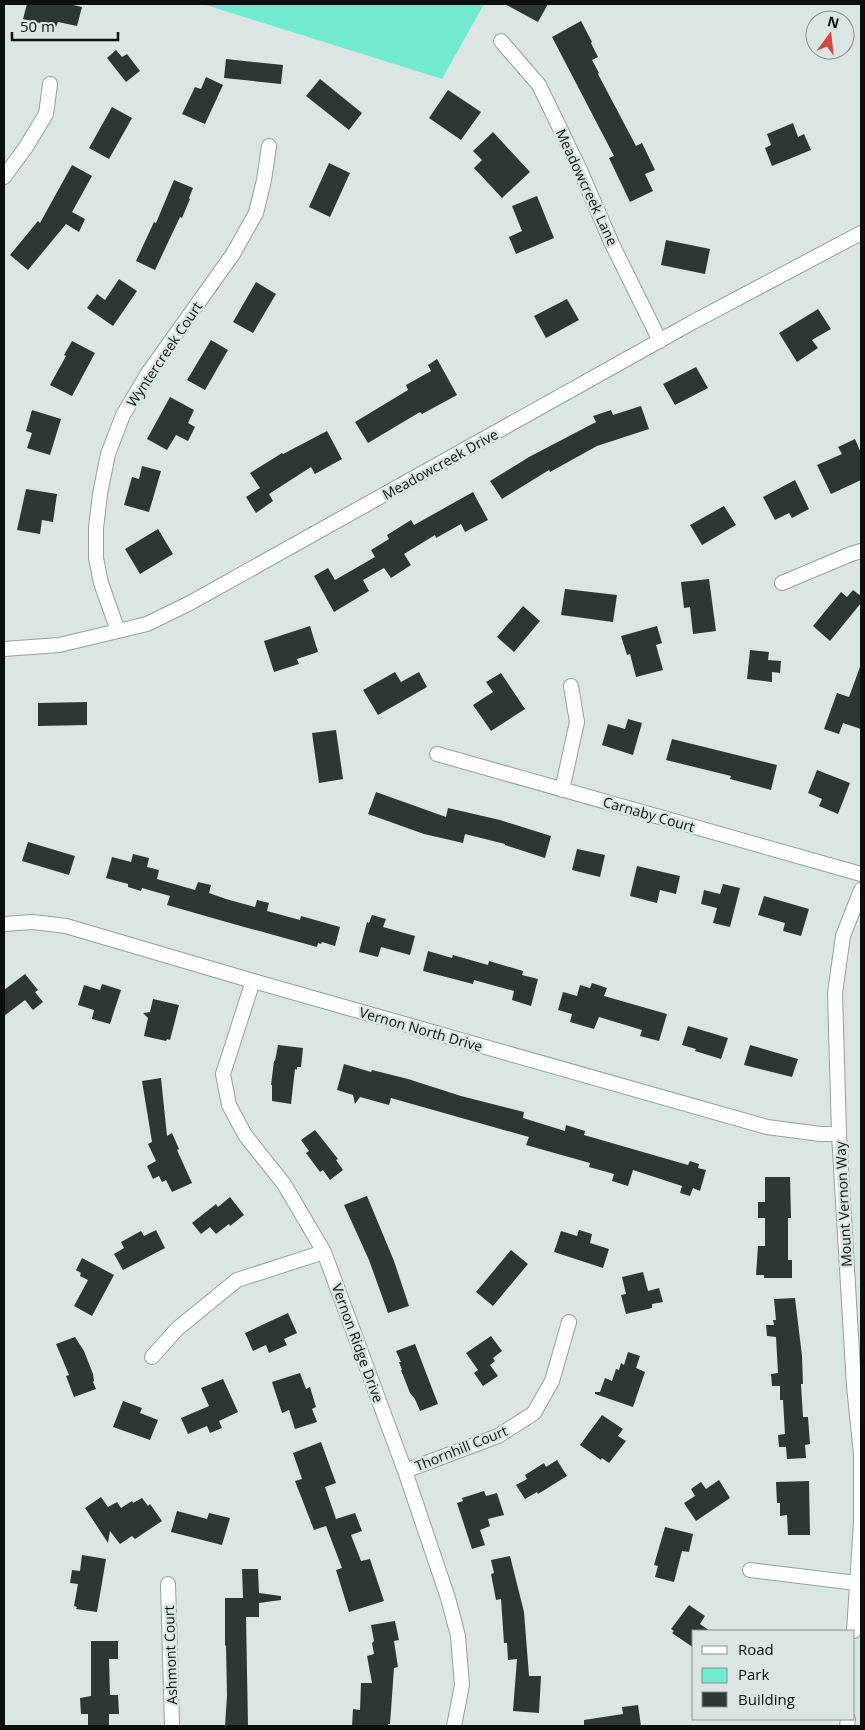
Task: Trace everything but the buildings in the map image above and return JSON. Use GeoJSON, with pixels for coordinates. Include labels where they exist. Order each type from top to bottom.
{"type":"FeatureCollection","features":[{"type":"Feature","properties":{"kind":"street","name":"Meadowcreek Lane"},"geometry":{"type":"LineString","coordinates":[[501,41],[539,85],[580,170],[612,244],[660,342]]}},
{"type":"Feature","properties":{"kind":"street"},"geometry":{"type":"LineString","coordinates":[[4,177],[26,147],[46,114],[50,84]]}},
{"type":"Feature","properties":{"kind":"street","name":"Wyntercreek Court"},"geometry":{"type":"LineString","coordinates":[[118,632],[101,583],[96,558],[96,528],[108,454],[123,415],[148,373],[233,254],[256,213],[269,146]]}},
{"type":"Feature","properties":{"kind":"street","name":"Meadowcreek Drive"},"geometry":{"type":"LineString","coordinates":[[4,649],[59,645],[147,624],[190,603],[807,260],[861,233]]}},
{"type":"Feature","properties":{"kind":"street"},"geometry":{"type":"LineString","coordinates":[[782,583],[861,551]]}},
{"type":"Feature","properties":{"kind":"street"},"geometry":{"type":"LineString","coordinates":[[562,790],[576,722],[571,686]]}},
{"type":"Feature","properties":{"kind":"street","name":"Carnaby Court"},"geometry":{"type":"LineString","coordinates":[[437,754],[861,874]]}},
{"type":"Feature","properties":{"kind":"street","name":"Mount Vernon Way"},"geometry":{"type":"LineString","coordinates":[[854,1630],[861,1522],[861,1454],[854,1386],[839,1134],[835,993],[844,936],[861,890]]}},
{"type":"Feature","properties":{"kind":"street","name":"Vernon North Drive"},"geometry":{"type":"LineString","coordinates":[[4,924],[34,922],[66,926],[767,1127],[820,1134],[839,1134]]}},
{"type":"Feature","properties":{"kind":"street","name":"Vernon Ridge Drive"},"geometry":{"type":"LineString","coordinates":[[253,981],[223,1074],[229,1105],[245,1135],[284,1184],[324,1252],[405,1471],[448,1598],[458,1636],[462,1685],[454,1726]]}},
{"type":"Feature","properties":{"kind":"street"},"geometry":{"type":"LineString","coordinates":[[152,1356],[177,1328],[237,1280],[324,1252]]}},
{"type":"Feature","properties":{"kind":"street","name":"Thornhill Court"},"geometry":{"type":"LineString","coordinates":[[405,1471],[498,1436],[534,1414],[552,1381],[568,1322]]}},
{"type":"Feature","properties":{"kind":"street"},"geometry":{"type":"LineString","coordinates":[[750,1570],[856,1583]]}},
{"type":"Feature","properties":{"kind":"street","name":"Ashmont Court"},"geometry":{"type":"LineString","coordinates":[[168,1584],[172,1726]]}},
{"type":"Feature","properties":{"kind":"green space"},"geometry":{"type":"Polygon","coordinates":[[[203,4],[484,4],[442,79],[203,4]]]}}]}
